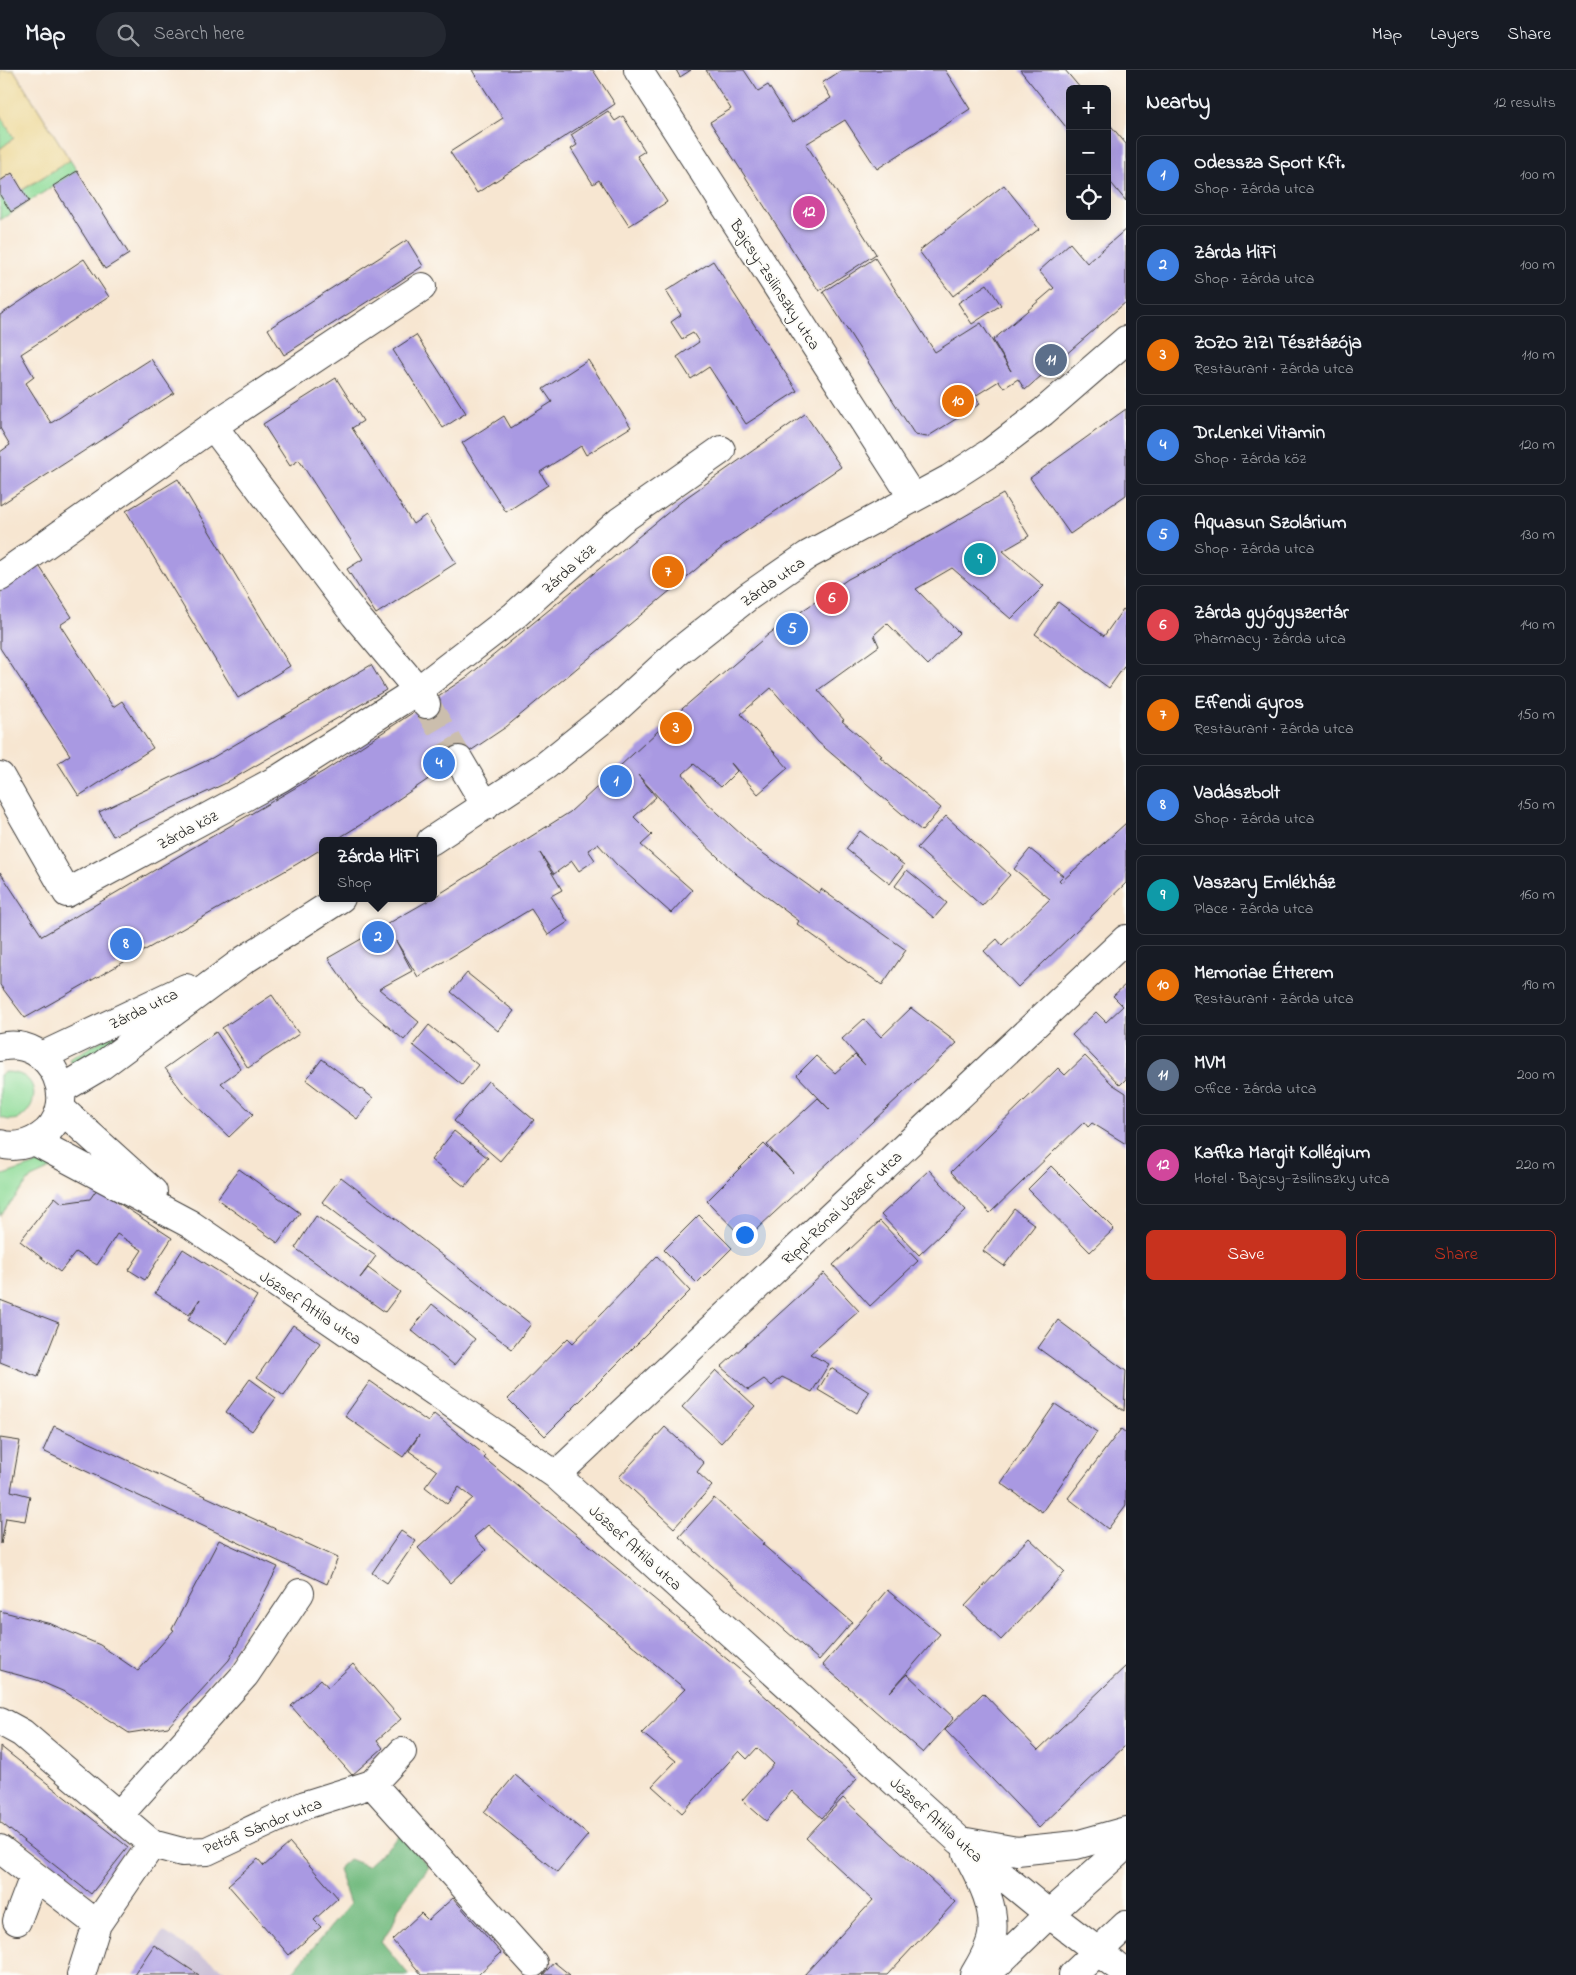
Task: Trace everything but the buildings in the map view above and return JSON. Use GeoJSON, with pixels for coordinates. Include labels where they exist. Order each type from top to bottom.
{"type":"FeatureCollection","features":[{"type":"Feature","properties":{"kind":"street","name":"Bajcsy-Zsilinszky utca"},"geometry":{"type":"LineString","coordinates":[[638,70],[913,498]]}},
{"type":"Feature","properties":{"kind":"street"},"geometry":{"type":"LineString","coordinates":[[0,577],[213,426],[422,288]]}},
{"type":"Feature","properties":{"kind":"street","name":"Zárda utca"},"geometry":{"type":"LineString","coordinates":[[436,837],[545,766],[617,708],[678,652],[749,596],[808,555],[949,479],[991,452],[1043,412],[1126,340]]}},
{"type":"Feature","properties":{"kind":"street"},"geometry":{"type":"LineString","coordinates":[[213,426],[354,615],[422,697]]}},
{"type":"Feature","properties":{"kind":"street","name":"Zárda köz"},"geometry":{"type":"LineString","coordinates":[[0,776],[67,893],[280,778],[422,697],[620,521],[721,450]]}},
{"type":"Feature","properties":{"kind":"street"},"geometry":{"type":"LineString","coordinates":[[459,760],[486,806]]}},
{"type":"Feature","properties":{"kind":"street","name":"Zárda utca"},"geometry":{"type":"LineString","coordinates":[[61,1099],[101,1066],[244,960],[335,902]]}},
{"type":"Feature","properties":{"kind":"street","name":"Rippl-Rónai József utca"},"geometry":{"type":"LineString","coordinates":[[556,1475],[1126,939]]}},
{"type":"Feature","properties":{"kind":"street","name":"Zárda utca"},"geometry":{"type":"LineString","coordinates":[[42,1056],[244,960]]}},
{"type":"Feature","properties":{"kind":"street"},"geometry":{"type":"LineString","coordinates":[[2,1045],[25,1047],[42,1056],[52,1066],[61,1099],[51,1127],[34,1141],[2,1148]]}},
{"type":"Feature","properties":{"kind":"street","name":"József Attila utca"},"geometry":{"type":"LineString","coordinates":[[61,1099],[190,1224]]}},
{"type":"Feature","properties":{"kind":"street","name":"József Attila utca"},"geometry":{"type":"LineString","coordinates":[[34,1141],[190,1224],[556,1475],[960,1841],[1049,1914],[1126,1973]]}},
{"type":"Feature","properties":{"kind":"street"},"geometry":{"type":"LineString","coordinates":[[119,1815],[245,1675],[300,1593]]}},
{"type":"Feature","properties":{"kind":"street","name":"Petőfi Sándor utca"},"geometry":{"type":"LineString","coordinates":[[0,1721],[22,1733],[152,1844],[182,1852],[207,1851],[305,1805],[372,1784],[402,1752]]}},
{"type":"Feature","properties":{"kind":"street"},"geometry":{"type":"LineString","coordinates":[[372,1784],[533,1963]]}},
{"type":"Feature","properties":{"kind":"street"},"geometry":{"type":"LineString","coordinates":[[960,1841],[1018,1851],[1076,1845],[1126,1831]]}},
{"type":"Feature","properties":{"kind":"street"},"geometry":{"type":"LineString","coordinates":[[960,1841],[983,1884],[992,1918],[992,1936],[974,1975]]}},
{"type":"Feature","properties":{"kind":"street"},"geometry":{"type":"LineString","coordinates":[[81,1975],[97,1924],[152,1844]]}},
{"type":"Feature","properties":{"kind":"street"},"geometry":{"type":"LineString","coordinates":[[986,1975],[1049,1914],[1126,1845]]}},
{"type":"Feature","properties":{"kind":"street"},"geometry":{"type":"LineString","coordinates":[[0,1849],[97,1924]]}},
{"type":"Feature","properties":{"kind":"street"},"geometry":{"type":"LineString","coordinates":[[17,1921],[34,1876]]}},
{"type":"Feature","properties":{"kind":"street"},"geometry":{"type":"LineString","coordinates":[[1073,1975],[1126,1925]]}},
{"type":"Feature","properties":{"kind":"shaded area"},"geometry":{"type":"Polygon","coordinates":[[[163,1931],[231,1975],[199,1975],[154,1945],[163,1931]]]}},
{"type":"Feature","properties":{"kind":"green space"},"geometry":{"type":"Polygon","coordinates":[[[0,115],[14,138],[0,149],[0,115]]]}},
{"type":"Feature","properties":{"kind":"green space"},"geometry":{"type":"Polygon","coordinates":[[[70,160],[77,171],[0,220],[0,181],[12,173],[23,190],[70,160]]]}},
{"type":"Feature","properties":{"kind":"green space"},"geometry":{"type":"Polygon","coordinates":[[[133,1023],[137,1029],[76,1070],[69,1059],[133,1023]]]}},
{"type":"Feature","properties":{"kind":"green space"},"geometry":{"type":"Polygon","coordinates":[[[5,1072],[20,1075],[30,1081],[34,1091],[33,1101],[28,1110],[21,1117],[11,1120],[0,1117],[0,1075],[5,1072]]]}},
{"type":"Feature","properties":{"kind":"green space"},"geometry":{"type":"Polygon","coordinates":[[[49,1160],[53,1168],[31,1178],[0,1216],[0,1176],[49,1160]]]}},
{"type":"Feature","properties":{"kind":"green space"},"geometry":{"type":"Polygon","coordinates":[[[401,1835],[429,1867],[399,1907],[393,1924],[381,1941],[409,1975],[290,1975],[350,1904],[338,1869],[349,1859],[367,1866],[401,1835]]]}},
{"type":"Feature","properties":{"kind":"sand"},"geometry":{"type":"Polygon","coordinates":[[[0,70],[14,70],[70,160],[22,190],[12,174],[0,181],[0,149],[14,138],[0,115],[0,70]]]}},
{"type":"Feature","properties":{"kind":"tunnel"},"geometry":{"type":"LineString","coordinates":[[426,704],[459,760]]}},
{"type":"Feature","properties":{"kind":"place","name":"Kaffka Margit Kollégium"},"geometry":{"type":"Point","coordinates":[809,212]}},
{"type":"Feature","properties":{"kind":"place","name":"MVM"},"geometry":{"type":"Point","coordinates":[1051,360]}},
{"type":"Feature","properties":{"kind":"place","name":"Memoriae Étterem"},"geometry":{"type":"Point","coordinates":[958,401]}},
{"type":"Feature","properties":{"kind":"place","name":"Vaszary Emlékház"},"geometry":{"type":"Point","coordinates":[980,559]}},
{"type":"Feature","properties":{"kind":"place","name":"Effendi Gyros"},"geometry":{"type":"Point","coordinates":[668,572]}},
{"type":"Feature","properties":{"kind":"place","name":"Zárda gyógyszertár"},"geometry":{"type":"Point","coordinates":[832,598]}},
{"type":"Feature","properties":{"kind":"place","name":"Aquasun Szolárium"},"geometry":{"type":"Point","coordinates":[792,629]}},
{"type":"Feature","properties":{"kind":"place","name":"ZOZO ZIZI Tésztázója"},"geometry":{"type":"Point","coordinates":[676,728]}},
{"type":"Feature","properties":{"kind":"place","name":"Dr.Lenkei Vitamin"},"geometry":{"type":"Point","coordinates":[439,763]}},
{"type":"Feature","properties":{"kind":"place","name":"Odessza Sport Kft."},"geometry":{"type":"Point","coordinates":[616,781]}},
{"type":"Feature","properties":{"kind":"place","name":"Zárda HiFi"},"geometry":{"type":"Point","coordinates":[378,937]}},
{"type":"Feature","properties":{"kind":"place","name":"Vadászbolt"},"geometry":{"type":"Point","coordinates":[126,944]}}]}
